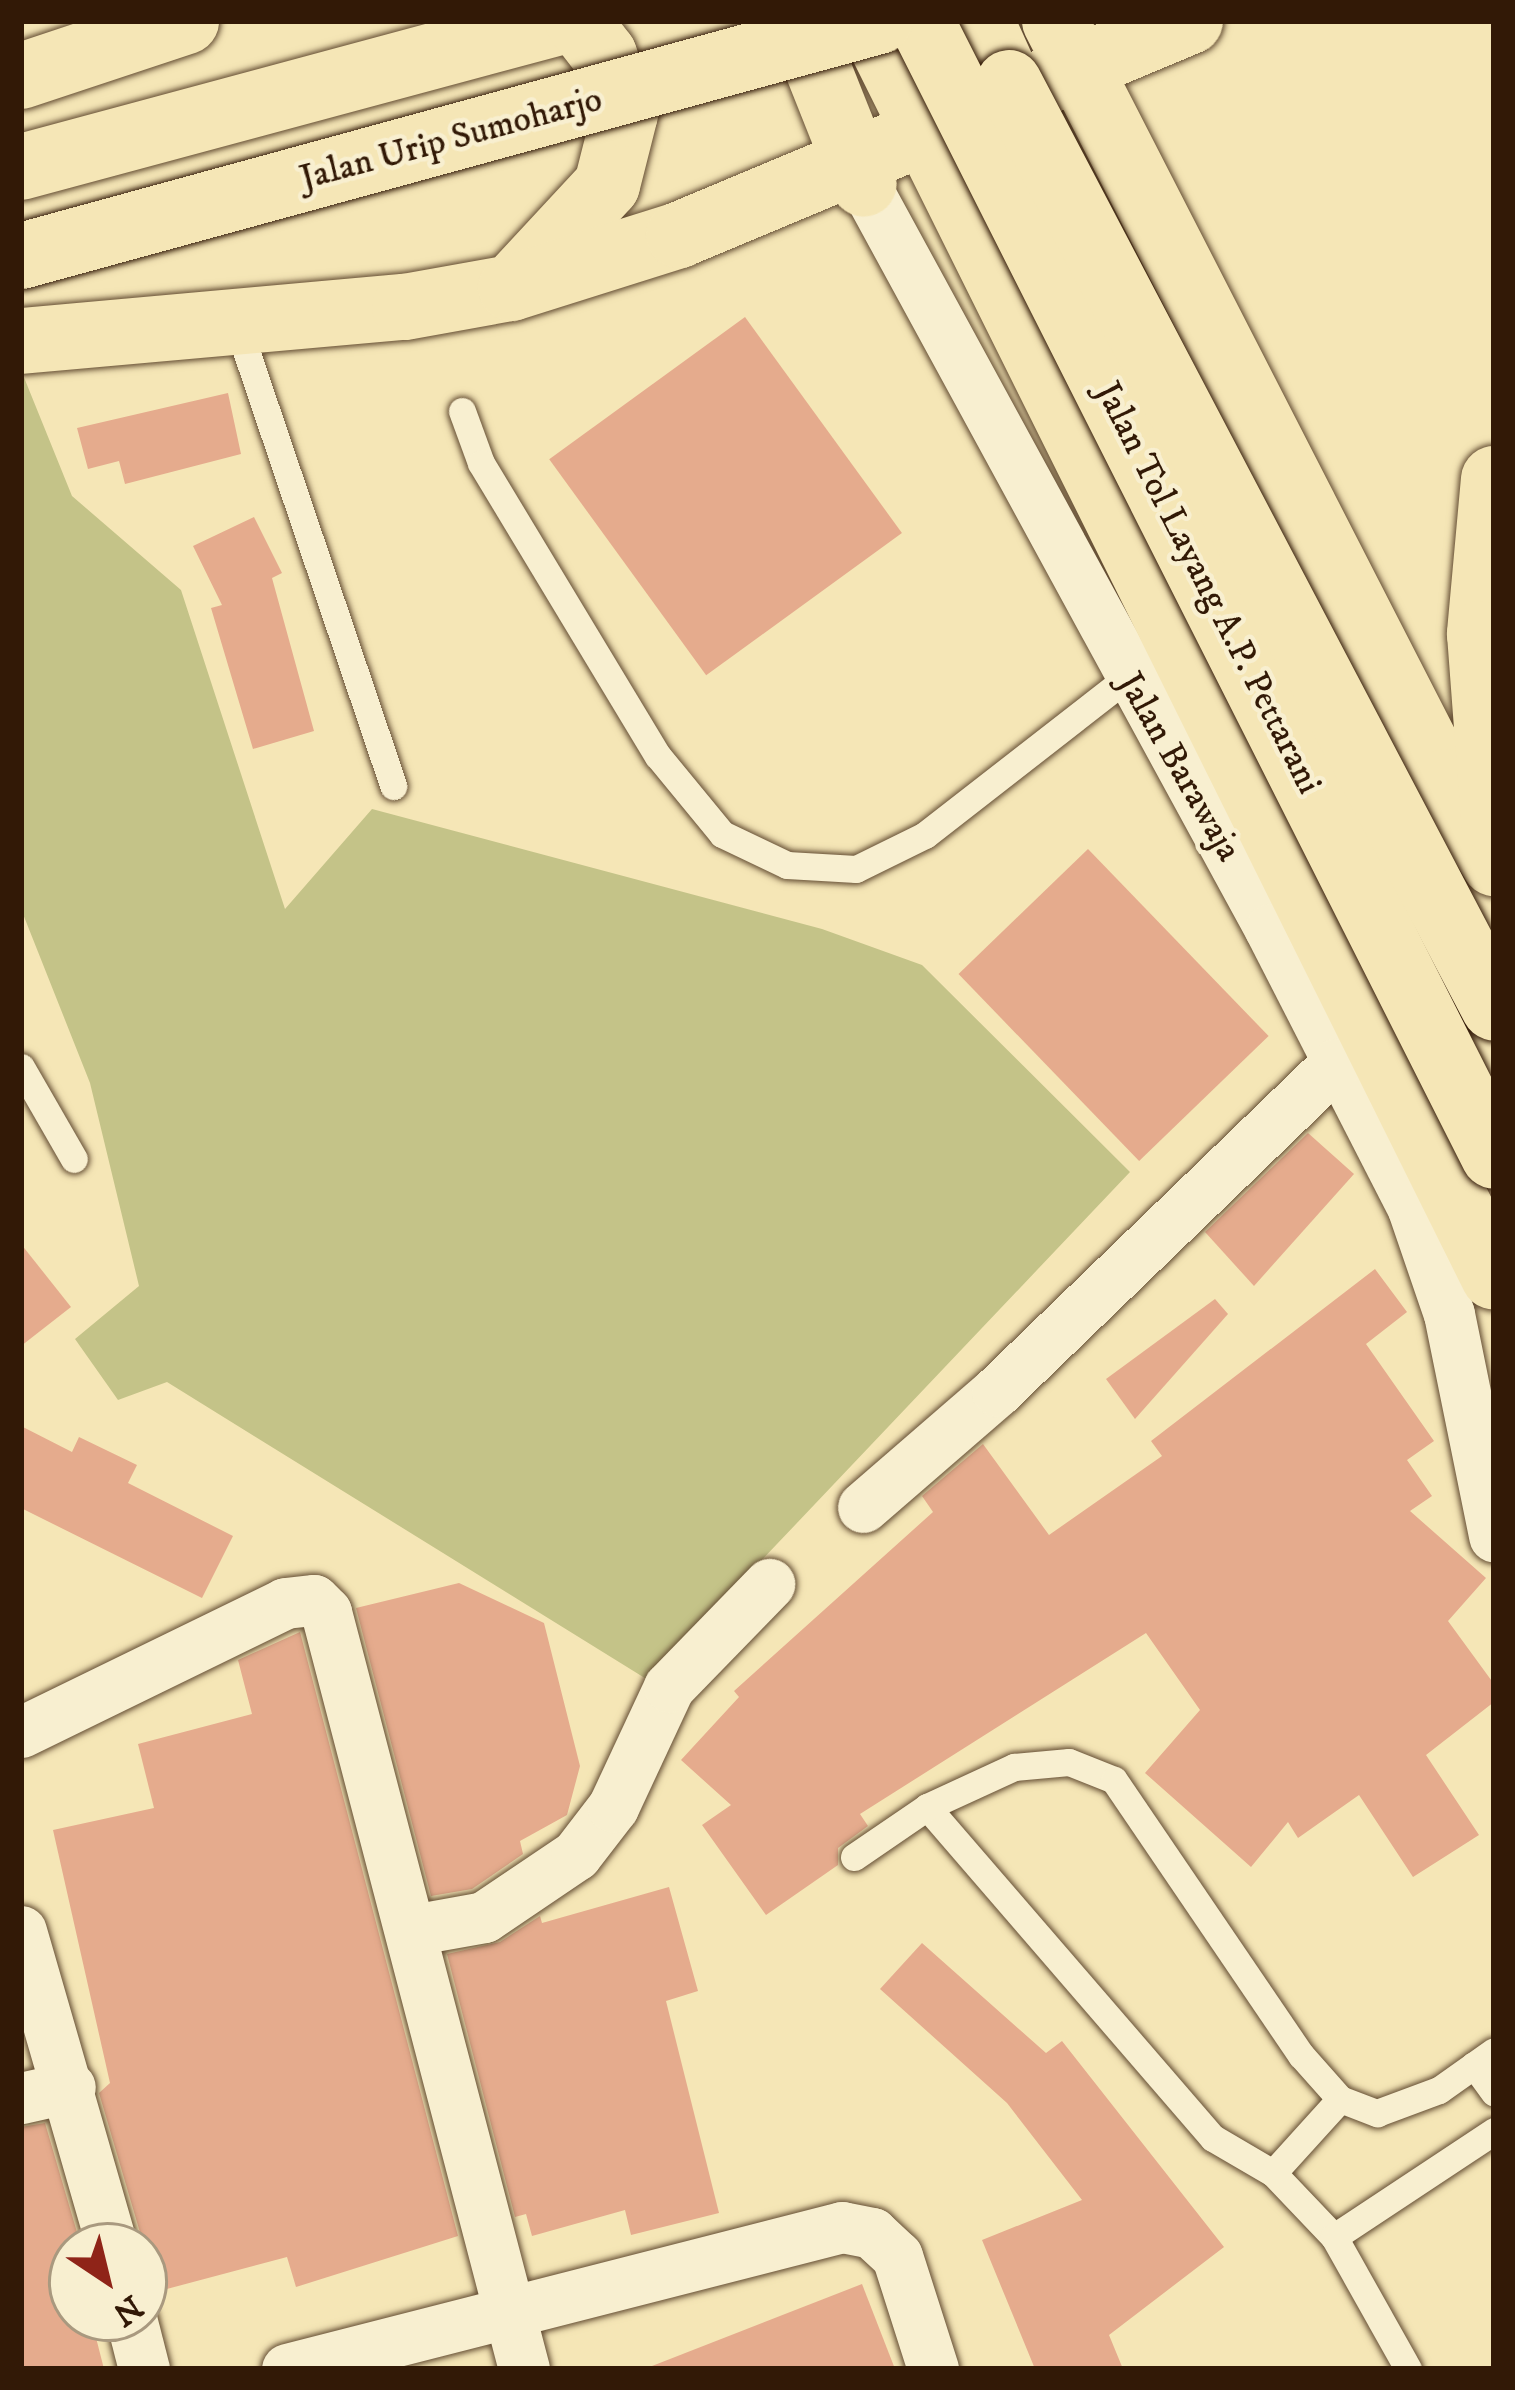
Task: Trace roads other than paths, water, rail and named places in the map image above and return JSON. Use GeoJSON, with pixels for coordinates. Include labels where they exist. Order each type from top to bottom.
{"type":"FeatureCollection","features":[{"type":"Feature","properties":{"kind":"highway"},"geometry":{"type":"LineString","coordinates":[[21,76],[185,21]]}},
{"type":"Feature","properties":{"kind":"highway"},"geometry":{"type":"LineString","coordinates":[[21,167],[563,21]]}},
{"type":"Feature","properties":{"kind":"highway"},"geometry":{"type":"LineString","coordinates":[[511,288],[607,185],[626,114],[604,55],[578,21]]}},
{"type":"Feature","properties":{"kind":"highway","name":"Jalan Barawaja"},"geometry":{"type":"LineString","coordinates":[[799,21],[858,172]]}},
{"type":"Feature","properties":{"kind":"highway"},"geometry":{"type":"LineString","coordinates":[[875,21],[923,128],[1272,837],[1494,1277]]}},
{"type":"Feature","properties":{"kind":"highway","name":"Jalan Urip Sumoharjo"},"geometry":{"type":"LineString","coordinates":[[21,256],[875,21]]}},
{"type":"Feature","properties":{"kind":"highway","name":"Jalan Tol Layang A.P. Pettarani"},"geometry":{"type":"LineString","coordinates":[[921,21],[1494,1156]]}},
{"type":"Feature","properties":{"kind":"highway","name":"Jalan Tol Layang A.P. Pettarani"},"geometry":{"type":"LineString","coordinates":[[981,21],[1494,1007]]}},
{"type":"Feature","properties":{"kind":"highway"},"geometry":{"type":"LineString","coordinates":[[21,341],[406,307],[511,288],[858,172],[1066,44],[1190,21]]}},
{"type":"Feature","properties":{"kind":"highway"},"geometry":{"type":"LineString","coordinates":[[1066,44],[1444,782],[1494,863]]}},
{"type":"Feature","properties":{"kind":"highway"},"geometry":{"type":"LineString","coordinates":[[1494,479],[1480,634],[1494,820]]}},
{"type":"Feature","properties":{"kind":"street","name":"Jalan Barawaja"},"geometry":{"type":"LineString","coordinates":[[858,172],[1128,677],[1260,910],[1432,1250],[1494,1536]]}},
{"type":"Feature","properties":{"kind":"street"},"geometry":{"type":"LineString","coordinates":[[862,1507],[997,1391],[1336,1064]]}},
{"type":"Feature","properties":{"kind":"street"},"geometry":{"type":"LineString","coordinates":[[412,1930],[484,1917],[576,1855],[613,1808],[669,1687],[770,1584]]}},
{"type":"Feature","properties":{"kind":"street"},"geometry":{"type":"LineString","coordinates":[[21,1732],[261,1613],[314,1600],[332,1624],[524,2369]]}},
{"type":"Feature","properties":{"kind":"street"},"geometry":{"type":"LineString","coordinates":[[21,1931],[45,2092],[102,2222]]}},
{"type":"Feature","properties":{"kind":"street"},"geometry":{"type":"LineString","coordinates":[[287,2369],[842,2227],[872,2233],[897,2256],[933,2369]]}},
{"type":"Feature","properties":{"kind":"lane"},"geometry":{"type":"LineString","coordinates":[[236,321],[393,786]]}},
{"type":"Feature","properties":{"kind":"lane"},"geometry":{"type":"LineString","coordinates":[[462,411],[481,463],[658,756],[722,834],[787,865],[856,869],[925,835],[1128,677]]}},
{"type":"Feature","properties":{"kind":"lane"},"geometry":{"type":"LineString","coordinates":[[21,1066],[74,1159]]}},
{"type":"Feature","properties":{"kind":"lane"},"geometry":{"type":"LineString","coordinates":[[854,1857],[927,1807],[1014,1767],[1069,1762],[1114,1780],[1301,2055],[1340,2099],[1377,2113],[1439,2090],[1484,2058],[1494,2093]]}},
{"type":"Feature","properties":{"kind":"lane"},"geometry":{"type":"LineString","coordinates":[[927,1807],[1213,2138],[1273,2173],[1334,2237],[1408,2369]]}},
{"type":"Feature","properties":{"kind":"lane"},"geometry":{"type":"LineString","coordinates":[[1273,2173],[1340,2099]]}},
{"type":"Feature","properties":{"kind":"lane"},"geometry":{"type":"LineString","coordinates":[[1334,2237],[1494,2131]]}}]}
